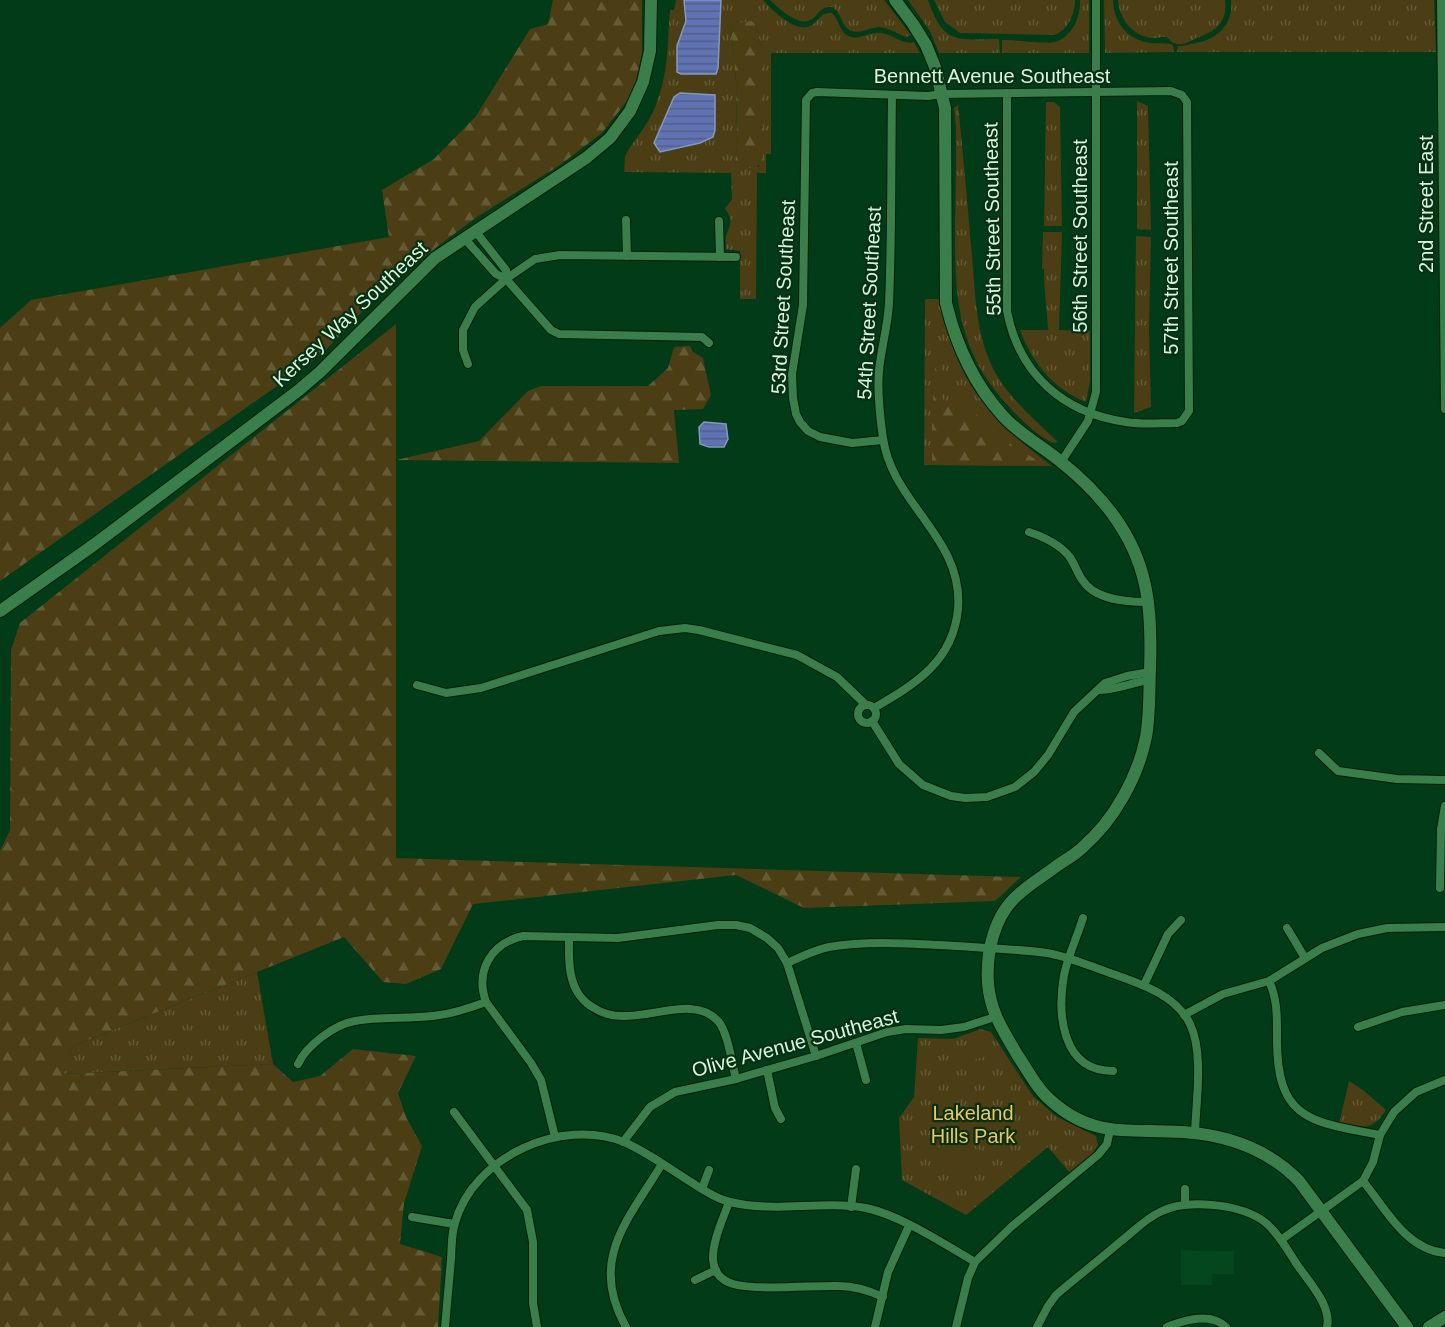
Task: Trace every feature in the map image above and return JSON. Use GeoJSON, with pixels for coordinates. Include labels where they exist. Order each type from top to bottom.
{"type":"FeatureCollection","features":[{"type":"Feature","properties":{"kind":"street","name":"Kersey Way Southeast"},"geometry":{"type":"LineString","coordinates":[[0,611],[95,544],[299,390],[435,258],[586,158],[610,138],[621,126],[639,95],[647,67],[651,38],[651,0]]}},
{"type":"Feature","properties":{"kind":"street"},"geometry":{"type":"LineString","coordinates":[[896,0],[926,45],[942,94],[946,120],[946,303],[962,355],[988,397],[1005,418],[1061,462],[1102,499],[1122,526],[1133,549],[1145,584],[1147,602],[1151,648],[1150,676],[1146,737],[1138,762],[1115,809],[1083,847],[1012,900],[1000,918],[990,948],[988,981],[995,1017],[1033,1080],[1044,1094],[1072,1116],[1110,1130],[1195,1133],[1240,1143],[1266,1153],[1299,1181],[1407,1327]]}},
{"type":"Feature","properties":{"kind":"street","name":"56th Street Southeast"},"geometry":{"type":"LineString","coordinates":[[1061,462],[1083,430],[1096,392],[1096,0]]}},
{"type":"Feature","properties":{"kind":"street","name":"2nd Street East"},"geometry":{"type":"LineString","coordinates":[[1441,0],[1445,409]]}},
{"type":"Feature","properties":{"kind":"street","name":"Bennett Avenue Southeast"},"geometry":{"type":"LineString","coordinates":[[806,100],[812,93],[817,92],[928,96],[1097,92],[1171,92],[1182,95]]}},
{"type":"Feature","properties":{"kind":"street","name":"55th Street Southeast"},"geometry":{"type":"LineString","coordinates":[[1007,93],[1007,311],[1016,344],[1032,372],[1044,385],[1067,402],[1129,423],[1177,423],[1182,421]]}},
{"type":"Feature","properties":{"kind":"street","name":"54th Street Southeast"},"geometry":{"type":"LineString","coordinates":[[870,706],[915,684],[931,670],[949,641],[958,609],[957,584],[950,559],[893,470],[883,440],[879,379],[889,306],[892,95]]}},
{"type":"Feature","properties":{"kind":"street","name":"57th Street Southeast"},"geometry":{"type":"LineString","coordinates":[[1182,95],[1187,102],[1189,411],[1182,421]]}},
{"type":"Feature","properties":{"kind":"street","name":"53rd Street Southeast"},"geometry":{"type":"LineString","coordinates":[[806,100],[803,305],[792,374],[793,398],[800,422],[814,434],[840,442],[883,440]]}},
{"type":"Feature","properties":{"kind":"street"},"geometry":{"type":"LineString","coordinates":[[626,220],[627,256]]}},
{"type":"Feature","properties":{"kind":"street"},"geometry":{"type":"LineString","coordinates":[[719,221],[720,257]]}},
{"type":"Feature","properties":{"kind":"street"},"geometry":{"type":"LineString","coordinates":[[470,235],[506,270],[506,279],[551,330],[559,334],[702,337],[709,343]]}},
{"type":"Feature","properties":{"kind":"street"},"geometry":{"type":"LineString","coordinates":[[468,364],[463,350],[463,330],[474,307],[506,279],[535,259],[627,256],[736,257]]}},
{"type":"Feature","properties":{"kind":"street"},"geometry":{"type":"LineString","coordinates":[[1029,532],[1052,542],[1069,556],[1083,581],[1095,592],[1118,601],[1147,602]]}},
{"type":"Feature","properties":{"kind":"street"},"geometry":{"type":"LineString","coordinates":[[417,685],[446,693],[481,688],[659,631],[685,628],[739,640],[809,660],[837,677],[870,706],[876,714],[872,721],[866,723],[859,718],[859,709],[870,706]]}},
{"type":"Feature","properties":{"kind":"street"},"geometry":{"type":"LineString","coordinates":[[872,721],[899,764],[923,785],[951,796],[981,798],[1006,791],[1026,780],[1048,755],[1074,712],[1106,682],[1150,676]]}},
{"type":"Feature","properties":{"kind":"street"},"geometry":{"type":"LineString","coordinates":[[1319,753],[1338,771],[1397,779],[1445,780]]}},
{"type":"Feature","properties":{"kind":"street"},"geometry":{"type":"LineString","coordinates":[[1440,888],[1445,806]]}},
{"type":"Feature","properties":{"kind":"street"},"geometry":{"type":"LineString","coordinates":[[1083,918],[1064,976],[1063,1022],[1068,1041],[1077,1057],[1088,1066],[1113,1071]]}},
{"type":"Feature","properties":{"kind":"street"},"geometry":{"type":"LineString","coordinates":[[1144,985],[1168,933],[1181,920]]}},
{"type":"Feature","properties":{"kind":"street"},"geometry":{"type":"LineString","coordinates":[[555,1137],[541,1080],[486,1002],[482,987],[486,965],[503,943],[511,939],[523,936],[618,938],[718,926],[736,925],[750,928],[778,948],[787,963],[816,1056]]}},
{"type":"Feature","properties":{"kind":"street"},"geometry":{"type":"LineString","coordinates":[[1184,1015],[1223,994],[1269,981],[1305,958],[1340,940],[1368,931],[1406,926],[1445,927]]}},
{"type":"Feature","properties":{"kind":"street"},"geometry":{"type":"LineString","coordinates":[[1287,928],[1305,958]]}},
{"type":"Feature","properties":{"kind":"street"},"geometry":{"type":"LineString","coordinates":[[569,938],[572,981],[578,994],[588,1005],[612,1017],[631,1017],[685,1010],[700,1011],[711,1015],[719,1021],[723,1029],[736,1079]]}},
{"type":"Feature","properties":{"kind":"street"},"geometry":{"type":"LineString","coordinates":[[787,963],[820,949],[844,946],[896,944],[990,948],[1048,953],[1069,958],[1144,985],[1167,998],[1190,1024],[1198,1052],[1195,1133]]}},
{"type":"Feature","properties":{"kind":"street"},"geometry":{"type":"LineString","coordinates":[[1269,981],[1276,1000],[1278,1071],[1282,1086],[1294,1104],[1306,1115],[1322,1124],[1380,1135]]}},
{"type":"Feature","properties":{"kind":"street"},"geometry":{"type":"LineString","coordinates":[[298,1064],[308,1048],[329,1033],[353,1021],[434,1016],[454,1013],[486,1002]]}},
{"type":"Feature","properties":{"kind":"street"},"geometry":{"type":"LineString","coordinates":[[1358,1027],[1402,1012],[1445,1005]]}},
{"type":"Feature","properties":{"kind":"street","name":"Olive Avenue Southeast"},"geometry":{"type":"LineString","coordinates":[[623,1142],[643,1114],[661,1099],[690,1088],[736,1079],[895,1030],[964,1028],[995,1017]]}},
{"type":"Feature","properties":{"kind":"street"},"geometry":{"type":"LineString","coordinates":[[856,1043],[866,1080]]}},
{"type":"Feature","properties":{"kind":"street"},"geometry":{"type":"LineString","coordinates":[[767,1070],[775,1108],[781,1119]]}},
{"type":"Feature","properties":{"kind":"street"},"geometry":{"type":"LineString","coordinates":[[1281,1240],[1363,1181],[1373,1162],[1380,1135],[1394,1112],[1404,1101],[1428,1086],[1445,1080]]}},
{"type":"Feature","properties":{"kind":"street"},"geometry":{"type":"LineString","coordinates":[[454,1112],[527,1210],[533,1242],[533,1303],[537,1327]]}},
{"type":"Feature","properties":{"kind":"street"},"geometry":{"type":"LineString","coordinates":[[956,1327],[968,1278],[975,1262],[1011,1227],[1098,1155],[1107,1144],[1110,1130]]}},
{"type":"Feature","properties":{"kind":"street"},"geometry":{"type":"LineString","coordinates":[[445,1327],[454,1224],[466,1199],[480,1179],[494,1167],[523,1149],[555,1137],[586,1135],[623,1142],[702,1189],[729,1202],[767,1207],[851,1207],[878,1211],[975,1262]]}},
{"type":"Feature","properties":{"kind":"street"},"geometry":{"type":"LineString","coordinates":[[626,1327],[612,1292],[611,1255],[620,1233],[662,1164]]}},
{"type":"Feature","properties":{"kind":"street"},"geometry":{"type":"LineString","coordinates":[[851,1207],[856,1169]]}},
{"type":"Feature","properties":{"kind":"street"},"geometry":{"type":"LineString","coordinates":[[702,1189],[709,1170]]}},
{"type":"Feature","properties":{"kind":"street"},"geometry":{"type":"LineString","coordinates":[[1363,1181],[1408,1238],[1426,1249],[1445,1253]]}},
{"type":"Feature","properties":{"kind":"street"},"geometry":{"type":"LineString","coordinates":[[1185,1189],[1185,1205]]}},
{"type":"Feature","properties":{"kind":"street"},"geometry":{"type":"LineString","coordinates":[[729,1202],[713,1260],[721,1278],[740,1286],[848,1286],[867,1290],[883,1297]]}},
{"type":"Feature","properties":{"kind":"street"},"geometry":{"type":"LineString","coordinates":[[1037,1327],[1056,1295],[1148,1219],[1168,1208],[1185,1205],[1227,1207],[1247,1212],[1265,1222],[1281,1240],[1323,1302],[1328,1319],[1327,1327]]}},
{"type":"Feature","properties":{"kind":"street"},"geometry":{"type":"LineString","coordinates":[[412,1216],[454,1224]]}},
{"type":"Feature","properties":{"kind":"street"},"geometry":{"type":"LineString","coordinates":[[875,1327],[888,1272],[909,1226]]}},
{"type":"Feature","properties":{"kind":"street"},"geometry":{"type":"LineString","coordinates":[[695,1280],[716,1270]]}},
{"type":"Feature","properties":{"kind":"street"},"geometry":{"type":"LineString","coordinates":[[1429,1327],[1445,1317]]}},
{"type":"Feature","properties":{"kind":"street"},"geometry":{"type":"LineString","coordinates":[[1167,1327],[1197,1319],[1219,1321],[1226,1327]]}},
{"type":"Feature","properties":{"kind":"shaded area"},"geometry":{"type":"Polygon","coordinates":[[[1181,1250],[1234,1251],[1234,1274],[1212,1274],[1212,1285],[1181,1285],[1181,1250]]]}},
{"type":"Feature","properties":{"kind":"green space"},"geometry":{"type":"Polygon","coordinates":[[[553,0],[642,0],[642,53],[634,92],[602,133],[560,165],[477,217],[438,246],[380,293],[321,355],[0,581],[0,328],[31,300],[389,237],[382,190],[434,159],[476,116],[530,29],[548,24],[553,0]]]}},
{"type":"Feature","properties":{"kind":"green space"},"geometry":{"type":"Polygon","coordinates":[[[676,0],[684,0],[686,21],[677,50],[677,72],[722,3],[721,0],[763,0],[785,20],[799,27],[812,25],[823,15],[832,13],[848,36],[882,33],[906,42],[914,42],[920,53],[771,53],[771,154],[766,154],[766,173],[757,173],[756,299],[740,299],[740,251],[726,249],[726,236],[731,221],[725,209],[732,199],[731,173],[624,172],[626,154],[649,119],[660,94],[667,59],[670,10],[674,10],[676,0]],[[756,25],[731,28],[736,80],[735,163],[738,167],[759,167],[763,47],[761,47],[756,25]],[[680,93],[674,98],[654,143],[660,152],[710,139],[715,95],[680,93]]]}},
{"type":"Feature","properties":{"kind":"green space"},"geometry":{"type":"Polygon","coordinates":[[[770,0],[884,0],[911,35],[906,37],[880,27],[859,32],[852,31],[846,27],[838,12],[832,7],[823,9],[812,20],[803,22],[788,15],[770,0]]]}},
{"type":"Feature","properties":{"kind":"green space"},"geometry":{"type":"Polygon","coordinates":[[[908,0],[928,0],[940,26],[954,37],[999,39],[1000,53],[939,53],[930,31],[908,0]]]}},
{"type":"Feature","properties":{"kind":"green space"},"geometry":{"type":"Polygon","coordinates":[[[934,0],[1075,0],[1070,21],[1054,35],[960,33],[945,22],[934,0]]]}},
{"type":"Feature","properties":{"kind":"green space"},"geometry":{"type":"Polygon","coordinates":[[[1080,0],[1089,0],[1089,53],[1002,53],[1002,40],[1054,42],[1066,36],[1077,19],[1080,0]]]}},
{"type":"Feature","properties":{"kind":"green space"},"geometry":{"type":"Polygon","coordinates":[[[1104,0],[1113,0],[1116,16],[1123,29],[1129,34],[1150,43],[1173,45],[1174,52],[1105,53],[1104,0]]]}},
{"type":"Feature","properties":{"kind":"green space"},"geometry":{"type":"Polygon","coordinates":[[[1118,0],[1225,0],[1225,13],[1220,24],[1211,32],[1184,44],[1177,44],[1166,37],[1145,37],[1133,30],[1121,14],[1118,0]]]}},
{"type":"Feature","properties":{"kind":"green space"},"geometry":{"type":"Polygon","coordinates":[[[1231,0],[1434,0],[1436,52],[1177,52],[1178,46],[1204,41],[1218,34],[1230,16],[1231,0]]]}},
{"type":"Feature","properties":{"kind":"green space"},"geometry":{"type":"Polygon","coordinates":[[[752,21],[756,25],[761,47],[764,47],[763,161],[756,168],[738,168],[735,163],[736,80],[731,28],[733,24],[752,21]]]}},
{"type":"Feature","properties":{"kind":"green space"},"geometry":{"type":"Polygon","coordinates":[[[1137,101],[1148,106],[1151,230],[1137,229],[1137,101]]]}},
{"type":"Feature","properties":{"kind":"green space"},"geometry":{"type":"Polygon","coordinates":[[[1046,102],[1054,102],[1060,107],[1062,226],[1044,226],[1046,102]]]}},
{"type":"Feature","properties":{"kind":"green space"},"geometry":{"type":"Polygon","coordinates":[[[958,105],[981,334],[992,367],[1001,382],[1028,414],[1058,442],[1055,443],[1044,438],[1026,424],[993,388],[979,367],[962,324],[955,252],[956,128],[954,108],[958,105]]]}},
{"type":"Feature","properties":{"kind":"green space"},"geometry":{"type":"Polygon","coordinates":[[[1043,232],[1062,232],[1059,330],[1090,331],[1090,381],[1086,402],[1063,390],[1045,373],[1031,353],[1020,330],[1048,330],[1044,269],[1042,269],[1043,232]]]}},
{"type":"Feature","properties":{"kind":"green space"},"geometry":{"type":"Polygon","coordinates":[[[1136,236],[1151,237],[1149,329],[1151,407],[1134,413],[1136,236]]]}},
{"type":"Feature","properties":{"kind":"green space"},"geometry":{"type":"Polygon","coordinates":[[[925,299],[939,299],[955,353],[965,375],[991,413],[1028,448],[1052,466],[924,465],[925,299]]]}},
{"type":"Feature","properties":{"kind":"green space"},"geometry":{"type":"Polygon","coordinates":[[[396,324],[396,858],[1021,877],[995,901],[804,908],[736,875],[473,904],[441,969],[406,984],[383,982],[344,937],[73,1046],[63,1074],[273,1064],[293,1082],[320,1076],[353,1049],[416,1056],[398,1093],[406,1117],[422,1146],[404,1203],[400,1244],[442,1257],[438,1327],[0,1327],[0,851],[10,830],[11,650],[20,623],[396,324]]]}},
{"type":"Feature","properties":{"kind":"green space"},"geometry":{"type":"Polygon","coordinates":[[[690,346],[693,352],[703,358],[711,395],[703,409],[674,410],[679,463],[396,460],[479,441],[528,391],[541,386],[648,386],[668,368],[674,347],[690,346]]]}},
{"type":"Feature","properties":{"kind":"green space"},"geometry":{"type":"Polygon","coordinates":[[[939,365],[942,368],[942,399],[964,401],[999,436],[1044,466],[932,465],[935,367],[939,365]]]}},
{"type":"Feature","properties":{"kind":"green space"},"geometry":{"type":"Polygon","coordinates":[[[257,972],[273,1064],[62,1074],[73,1046],[257,972]]]}},
{"type":"Feature","properties":{"kind":"green space","name":"Lakeland Hills Park"},"geometry":{"type":"Polygon","coordinates":[[[981,1029],[991,1032],[1033,1096],[1057,1117],[1096,1136],[1098,1145],[1092,1155],[1070,1173],[1048,1147],[966,1215],[902,1180],[899,1118],[914,1097],[918,1038],[953,1039],[981,1029]]]}},
{"type":"Feature","properties":{"kind":"green space"},"geometry":{"type":"Polygon","coordinates":[[[989,1040],[993,1054],[970,1061],[965,1047],[989,1040]]]}},
{"type":"Feature","properties":{"kind":"green space"},"geometry":{"type":"Polygon","coordinates":[[[1349,1081],[1386,1110],[1371,1125],[1361,1127],[1339,1124],[1349,1081]]]}},
{"type":"Feature","properties":{"kind":"green space"},"geometry":{"type":"Polygon","coordinates":[[[951,1144],[965,1145],[982,1151],[961,1182],[927,1159],[935,1149],[951,1144]]]}},
{"type":"Feature","properties":{"kind":"water"},"geometry":{"type":"Polygon","coordinates":[[[684,0],[721,0],[716,74],[677,72],[677,46],[686,21],[684,0]]]}},
{"type":"Feature","properties":{"kind":"water"},"geometry":{"type":"Polygon","coordinates":[[[680,93],[715,95],[713,137],[700,143],[660,152],[654,143],[674,97],[680,93]]]}},
{"type":"Feature","properties":{"kind":"water"},"geometry":{"type":"Polygon","coordinates":[[[704,422],[726,424],[728,439],[724,447],[709,447],[700,444],[699,427],[704,422]]]}}]}
